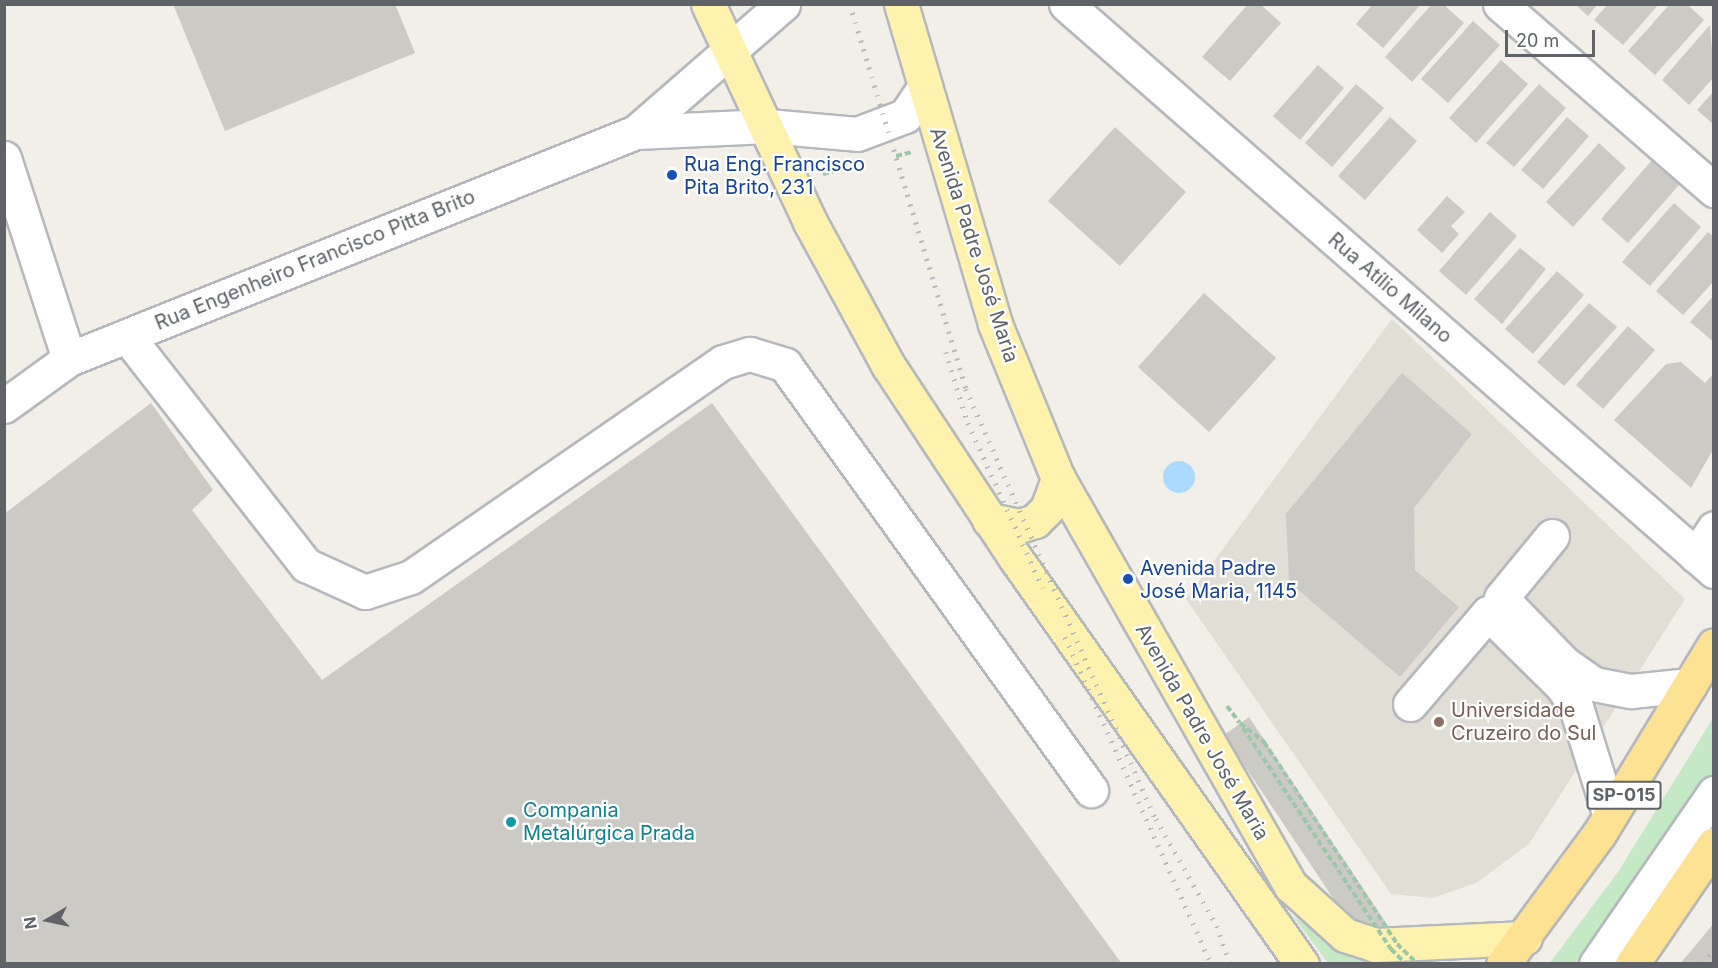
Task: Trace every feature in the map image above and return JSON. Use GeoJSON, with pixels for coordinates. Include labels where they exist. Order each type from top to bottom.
{"type":"FeatureCollection","features":[{"type":"Feature","properties":{"kind":"highway","name":"SP-015"},"geometry":{"type":"LineString","coordinates":[[1503,963],[1525,938],[1610,816],[1713,645]]}},
{"type":"Feature","properties":{"kind":"highway"},"geometry":{"type":"LineString","coordinates":[[1632,963],[1713,844]]}},
{"type":"Feature","properties":{"kind":"main road"},"geometry":{"type":"LineString","coordinates":[[708,4],[768,126],[810,222],[888,365],[989,520],[1262,915],[1302,963]]}},
{"type":"Feature","properties":{"kind":"main road","name":"Avenida Padre José Maria"},"geometry":{"type":"LineString","coordinates":[[901,4],[995,324],[1058,478],[1291,886],[1345,935],[1375,945],[1525,938]]}},
{"type":"Feature","properties":{"kind":"main road"},"geometry":{"type":"LineString","coordinates":[[989,520],[1020,526],[1035,520],[1047,509],[1058,478]]}},
{"type":"Feature","properties":{"kind":"street"},"geometry":{"type":"LineString","coordinates":[[728,4],[731,54]]}},
{"type":"Feature","properties":{"kind":"street","name":"Rua Engenheiro Francisco Pitta Brito"},"geometry":{"type":"LineString","coordinates":[[4,406],[69,359],[636,132],[731,54],[783,4]]}},
{"type":"Feature","properties":{"kind":"street","name":"Rua Atílio Milano"},"geometry":{"type":"LineString","coordinates":[[1066,4],[1705,564]]}},
{"type":"Feature","properties":{"kind":"street"},"geometry":{"type":"LineString","coordinates":[[1500,4],[1713,190]]}},
{"type":"Feature","properties":{"kind":"street","name":"Rua Engenheiro Francisco Pitta Brito"},"geometry":{"type":"LineString","coordinates":[[636,132],[768,126],[857,134],[884,128],[905,116],[925,86]]}},
{"type":"Feature","properties":{"kind":"street"},"geometry":{"type":"LineString","coordinates":[[4,158],[69,359]]}},
{"type":"Feature","properties":{"kind":"street"},"geometry":{"type":"LineString","coordinates":[[127,336],[306,565],[365,592],[411,577],[723,362],[750,354],[784,365],[1091,790]]}},
{"type":"Feature","properties":{"kind":"street"},"geometry":{"type":"LineString","coordinates":[[1705,564],[1713,528]]}},
{"type":"Feature","properties":{"kind":"street"},"geometry":{"type":"LineString","coordinates":[[1410,704],[1552,536]]}},
{"type":"Feature","properties":{"kind":"street"},"geometry":{"type":"LineString","coordinates":[[1494,606],[1564,663],[1594,684],[1631,691],[1690,685]]}},
{"type":"Feature","properties":{"kind":"street"},"geometry":{"type":"LineString","coordinates":[[1494,606],[1562,686],[1576,707],[1610,816]]}},
{"type":"Feature","properties":{"kind":"street"},"geometry":{"type":"LineString","coordinates":[[1596,963],[1713,793]]}},
{"type":"Feature","properties":{"kind":"path"},"geometry":{"type":"LineString","coordinates":[[1406,963],[1391,949],[1240,723],[1264,742],[1397,944],[1418,963]]}},
{"type":"Feature","properties":{"kind":"shaded area","name":"Universidade Cruzeiro do Sul"},"geometry":{"type":"Polygon","coordinates":[[[1392,319],[1685,599],[1529,844],[1476,883],[1433,898],[1391,894],[1186,599],[1392,319]]]}},
{"type":"Feature","properties":{"kind":"green space"},"geometry":{"type":"Polygon","coordinates":[[[1713,718],[1713,786],[1592,963],[1549,964],[1618,872],[1713,718]]]}},
{"type":"Feature","properties":{"kind":"green space"},"geometry":{"type":"Polygon","coordinates":[[[1293,916],[1343,950],[1377,963],[1328,963],[1293,916]]]}},
{"type":"Feature","properties":{"kind":"water"},"geometry":{"type":"Polygon","coordinates":[[[1179,461],[1191,465],[1195,477],[1191,489],[1179,493],[1167,489],[1163,477],[1167,465],[1179,461]]]}},
{"type":"Feature","properties":{"kind":"building"},"geometry":{"type":"Polygon","coordinates":[[[173,4],[395,4],[415,53],[225,131],[173,4]]]}},
{"type":"Feature","properties":{"kind":"building"},"geometry":{"type":"Polygon","coordinates":[[[1248,4],[1260,4],[1281,23],[1230,81],[1202,57],[1248,4]]]}},
{"type":"Feature","properties":{"kind":"building"},"geometry":{"type":"Polygon","coordinates":[[[1373,4],[1421,4],[1383,48],[1356,24],[1373,4]]]}},
{"type":"Feature","properties":{"kind":"building"},"geometry":{"type":"Polygon","coordinates":[[[1432,4],[1443,4],[1464,23],[1412,82],[1385,57],[1432,4]]]}},
{"type":"Feature","properties":{"kind":"building"},"geometry":{"type":"Polygon","coordinates":[[[1575,4],[1598,4],[1588,16],[1575,4]]]}},
{"type":"Feature","properties":{"kind":"building"},"geometry":{"type":"Polygon","coordinates":[[[1608,4],[1659,4],[1623,45],[1594,20],[1608,4]]]}},
{"type":"Feature","properties":{"kind":"building"},"geometry":{"type":"Polygon","coordinates":[[[1670,4],[1687,4],[1704,20],[1655,75],[1628,51],[1670,4]]]}},
{"type":"Feature","properties":{"kind":"building"},"geometry":{"type":"Polygon","coordinates":[[[1473,21],[1500,45],[1448,103],[1421,79],[1473,21]]]}},
{"type":"Feature","properties":{"kind":"building"},"geometry":{"type":"Polygon","coordinates":[[[1710,25],[1714,77],[1689,105],[1662,80],[1710,25]]]}},
{"type":"Feature","properties":{"kind":"building"},"geometry":{"type":"Polygon","coordinates":[[[1501,60],[1528,84],[1476,143],[1449,118],[1501,60]]]}},
{"type":"Feature","properties":{"kind":"building"},"geometry":{"type":"Polygon","coordinates":[[[1318,65],[1344,88],[1300,140],[1273,116],[1318,65]]]}},
{"type":"Feature","properties":{"kind":"building"},"geometry":{"type":"Polygon","coordinates":[[[1356,84],[1384,108],[1332,167],[1305,143],[1356,84]]]}},
{"type":"Feature","properties":{"kind":"building"},"geometry":{"type":"Polygon","coordinates":[[[1539,84],[1566,108],[1514,167],[1486,143],[1539,84]]]}},
{"type":"Feature","properties":{"kind":"building"},"geometry":{"type":"Polygon","coordinates":[[[1714,91],[1714,125],[1697,110],[1714,91]]]}},
{"type":"Feature","properties":{"kind":"building"},"geometry":{"type":"Polygon","coordinates":[[[1390,117],[1417,141],[1365,200],[1338,176],[1390,117]]]}},
{"type":"Feature","properties":{"kind":"building"},"geometry":{"type":"Polygon","coordinates":[[[1567,117],[1589,136],[1543,189],[1521,170],[1567,117]]]}},
{"type":"Feature","properties":{"kind":"building"},"geometry":{"type":"Polygon","coordinates":[[[1115,127],[1186,192],[1120,266],[1048,201],[1115,127]]]}},
{"type":"Feature","properties":{"kind":"building"},"geometry":{"type":"Polygon","coordinates":[[[1599,143],[1626,168],[1573,227],[1546,202],[1599,143]]]}},
{"type":"Feature","properties":{"kind":"building"},"geometry":{"type":"Polygon","coordinates":[[[1652,160],[1679,185],[1628,243],[1601,219],[1652,160]]]}},
{"type":"Feature","properties":{"kind":"building"},"geometry":{"type":"Polygon","coordinates":[[[1447,196],[1465,212],[1451,226],[1459,234],[1442,253],[1417,230],[1447,196]]]}},
{"type":"Feature","properties":{"kind":"building"},"geometry":{"type":"Polygon","coordinates":[[[1674,203],[1701,227],[1650,286],[1622,262],[1674,203]]]}},
{"type":"Feature","properties":{"kind":"building"},"geometry":{"type":"Polygon","coordinates":[[[1490,212],[1517,236],[1466,295],[1439,271],[1490,212]]]}},
{"type":"Feature","properties":{"kind":"building"},"geometry":{"type":"Polygon","coordinates":[[[1708,232],[1714,237],[1714,281],[1683,315],[1656,291],[1708,232]]]}},
{"type":"Feature","properties":{"kind":"building"},"geometry":{"type":"Polygon","coordinates":[[[1520,248],[1546,269],[1502,324],[1474,299],[1520,248]]]}},
{"type":"Feature","properties":{"kind":"building"},"geometry":{"type":"Polygon","coordinates":[[[1557,271],[1584,295],[1533,354],[1505,329],[1557,271]]]}},
{"type":"Feature","properties":{"kind":"building"},"geometry":{"type":"Polygon","coordinates":[[[1204,293],[1276,358],[1209,432],[1138,367],[1204,293]]]}},
{"type":"Feature","properties":{"kind":"building"},"geometry":{"type":"Polygon","coordinates":[[[1714,295],[1714,342],[1690,322],[1714,295]]]}},
{"type":"Feature","properties":{"kind":"building"},"geometry":{"type":"Polygon","coordinates":[[[1589,303],[1617,327],[1564,386],[1537,362],[1589,303]]]}},
{"type":"Feature","properties":{"kind":"building"},"geometry":{"type":"Polygon","coordinates":[[[1628,326],[1655,350],[1603,409],[1576,385],[1628,326]]]}},
{"type":"Feature","properties":{"kind":"building"},"geometry":{"type":"Polygon","coordinates":[[[1681,362],[1705,383],[1714,373],[1714,448],[1691,488],[1614,420],[1666,364],[1681,362]]]}},
{"type":"Feature","properties":{"kind":"building"},"geometry":{"type":"Polygon","coordinates":[[[1402,373],[1472,434],[1414,508],[1415,570],[1459,607],[1400,677],[1289,582],[1286,514],[1402,373]]]}},
{"type":"Feature","properties":{"kind":"building","name":"Compania Metalúrgica Prada"},"geometry":{"type":"Polygon","coordinates":[[[151,403],[213,490],[192,510],[322,680],[712,403],[1122,964],[4,964],[4,514],[151,403]]]}},
{"type":"Feature","properties":{"kind":"building"},"geometry":{"type":"Polygon","coordinates":[[[1249,717],[1394,935],[1425,964],[1379,964],[1367,949],[1224,735],[1249,717]]]}},
{"type":"Feature","properties":{"kind":"building"},"geometry":{"type":"Polygon","coordinates":[[[1714,923],[1714,964],[1680,964],[1714,923]]]}},
{"type":"Feature","properties":{"kind":"railway"},"geometry":{"type":"LineString","coordinates":[[850,4],[966,389],[1156,819],[1217,926],[1230,964]]}},
{"type":"Feature","properties":{"kind":"railway"},"geometry":{"type":"LineString","coordinates":[[946,352],[968,423],[1043,588]]}},
{"type":"Feature","properties":{"kind":"railway"},"geometry":{"type":"LineString","coordinates":[[1065,637],[1211,964]]}},
{"type":"Feature","properties":{"kind":"railway"},"geometry":{"type":"LineString","coordinates":[[1704,964],[1714,947]]}},
{"type":"Feature","properties":{"kind":"place","name":"Rua Eng. Francisco Pita Brito, 231"},"geometry":{"type":"Point","coordinates":[672,175]}},
{"type":"Feature","properties":{"kind":"place","name":"Avenida Padre José Maria, 1145"},"geometry":{"type":"Point","coordinates":[1128,579]}},
{"type":"Feature","properties":{"kind":"place","name":"Universidade Cruzeiro do Sul"},"geometry":{"type":"Point","coordinates":[1439,722]}},
{"type":"Feature","properties":{"kind":"place","name":"Compania Metalúrgica Prada"},"geometry":{"type":"Point","coordinates":[511,822]}}]}
